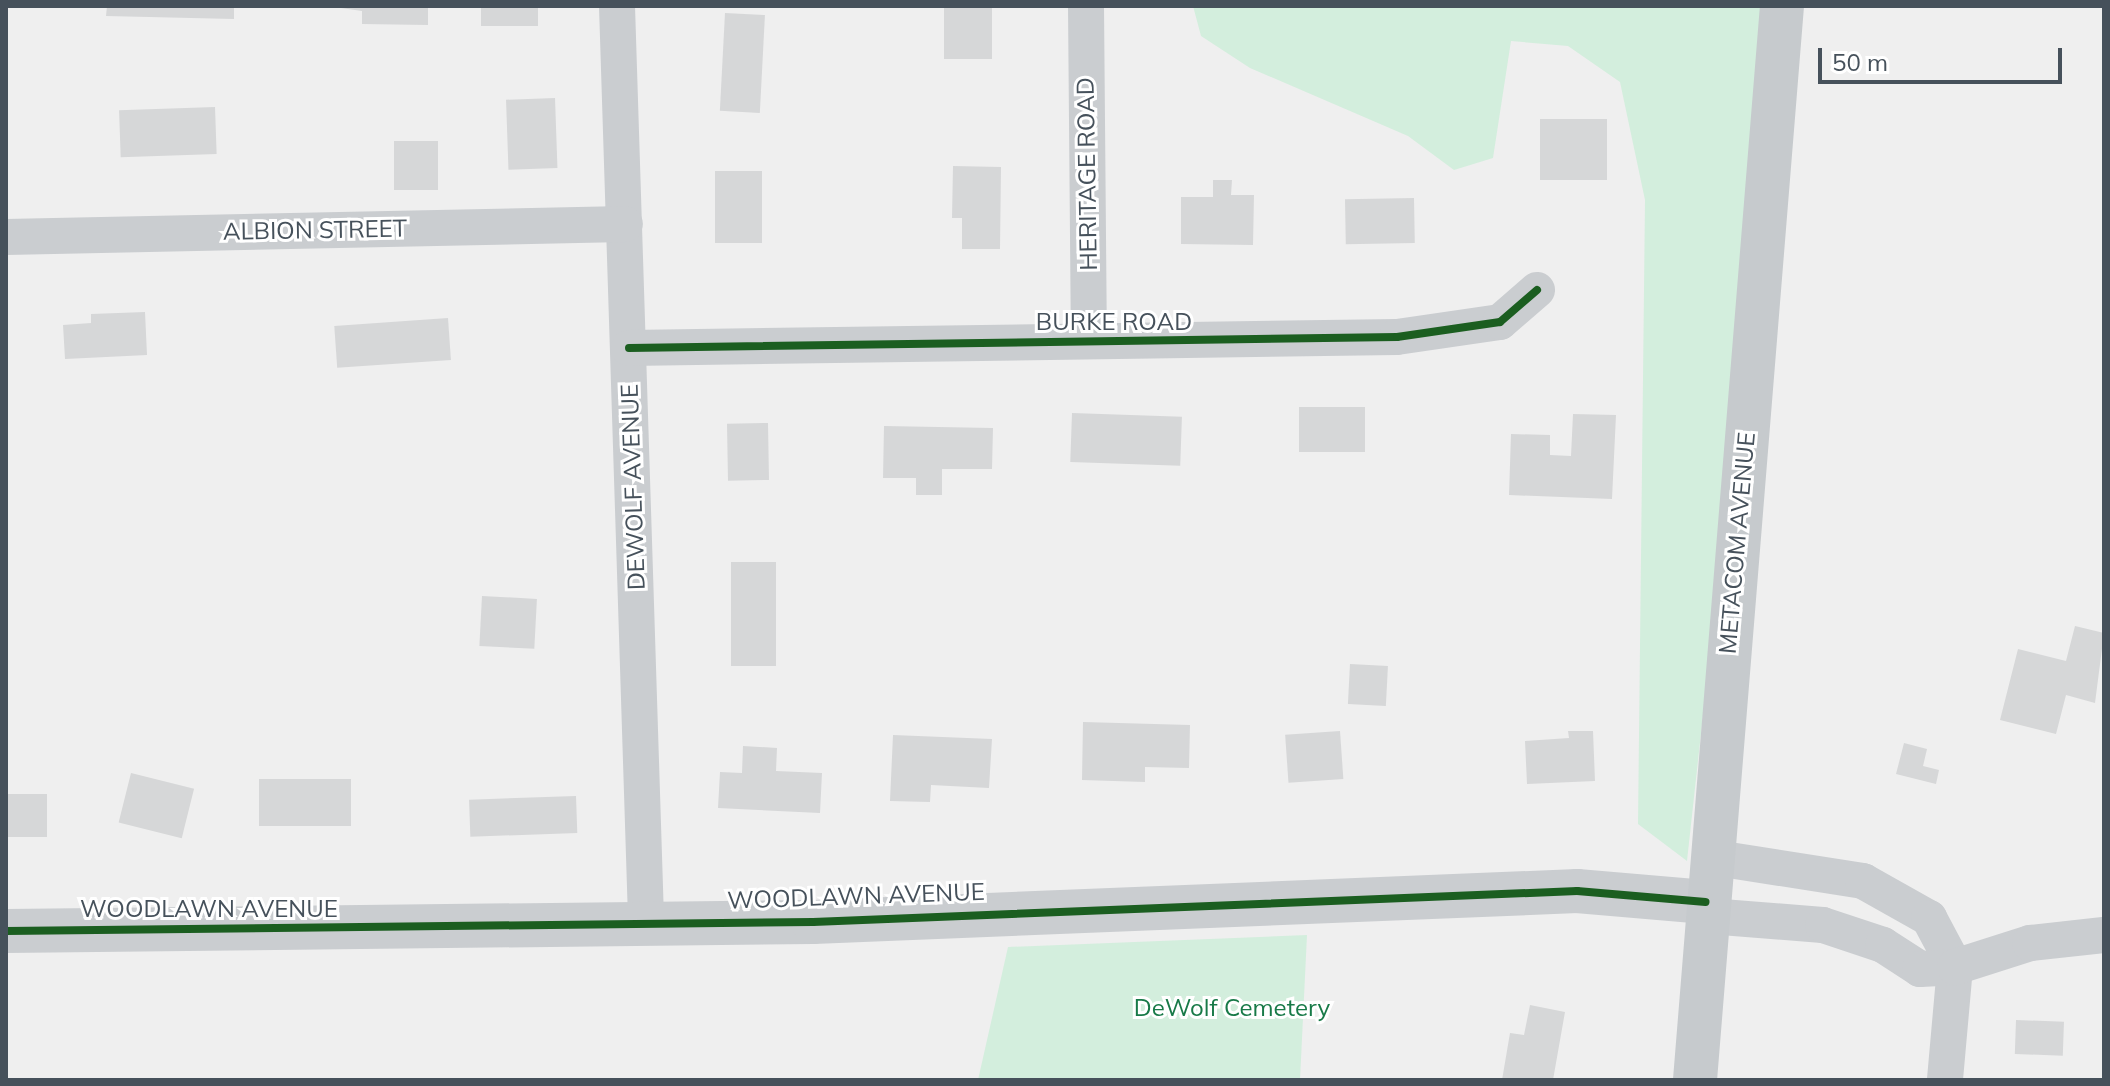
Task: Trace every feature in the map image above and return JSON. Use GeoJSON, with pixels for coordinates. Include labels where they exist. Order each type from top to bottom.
{"type":"FeatureCollection","features":[{"type":"Feature","properties":{"kind":"main road","name":"METACOM AVENUE"},"geometry":{"type":"LineString","coordinates":[[1695,1080],[1710,857],[1782,6]]}},
{"type":"Feature","properties":{"kind":"street","name":"DEWOLF AVENUE"},"geometry":{"type":"LineString","coordinates":[[617,6],[646,920]]}},
{"type":"Feature","properties":{"kind":"street","name":"HERITAGE ROAD"},"geometry":{"type":"LineString","coordinates":[[1086,6],[1089,341]]}},
{"type":"Feature","properties":{"kind":"street","name":"ALBION STREET"},"geometry":{"type":"LineString","coordinates":[[6,237],[625,224]]}},
{"type":"Feature","properties":{"kind":"street","name":"BURKE ROAD"},"geometry":{"type":"LineString","coordinates":[[629,348],[1463,332],[1500,322],[1537,290]]}},
{"type":"Feature","properties":{"kind":"street"},"geometry":{"type":"LineString","coordinates":[[1710,857],[1842,875],[1929,918],[1955,967],[1945,1080]]}},
{"type":"Feature","properties":{"kind":"street"},"geometry":{"type":"LineString","coordinates":[[1838,930],[1842,875]]}},
{"type":"Feature","properties":{"kind":"street","name":"WOODLAWN AVENUE"},"geometry":{"type":"LineString","coordinates":[[6,931],[646,920],[813,922],[1577,891],[1708,909]]}},
{"type":"Feature","properties":{"kind":"street"},"geometry":{"type":"LineString","coordinates":[[1708,909],[1838,930],[1920,969],[1955,967],[2030,943],[2104,935]]}},
{"type":"Feature","properties":{"kind":"green space"},"geometry":{"type":"Polygon","coordinates":[[[1193,6],[1763,6],[1734,432],[1687,861],[1638,824],[1645,200],[1620,82],[1568,46],[1511,41],[1493,158],[1454,170],[1408,136],[1250,68],[1201,36],[1193,6]]]}},
{"type":"Feature","properties":{"kind":"green space","name":"DeWolf Cemetery"},"geometry":{"type":"Polygon","coordinates":[[[1307,935],[1300,1080],[978,1080],[1008,947],[1307,935]]]}},
{"type":"Feature","properties":{"kind":"building"},"geometry":{"type":"Polygon","coordinates":[[[107,6],[234,6],[234,19],[106,16],[107,6]]]}},
{"type":"Feature","properties":{"kind":"building"},"geometry":{"type":"Polygon","coordinates":[[[327,6],[428,6],[428,25],[362,24],[362,11],[327,6]]]}},
{"type":"Feature","properties":{"kind":"building"},"geometry":{"type":"Polygon","coordinates":[[[481,6],[538,6],[538,26],[481,26],[481,6]]]}},
{"type":"Feature","properties":{"kind":"building"},"geometry":{"type":"Polygon","coordinates":[[[944,6],[992,6],[992,59],[944,59],[944,6]]]}},
{"type":"Feature","properties":{"kind":"building"},"geometry":{"type":"Polygon","coordinates":[[[725,13],[765,15],[760,113],[720,111],[725,13]]]}},
{"type":"Feature","properties":{"kind":"building"},"geometry":{"type":"Polygon","coordinates":[[[555,98],[557,168],[508,170],[506,100],[555,98]]]}},
{"type":"Feature","properties":{"kind":"building"},"geometry":{"type":"Polygon","coordinates":[[[215,107],[217,154],[121,157],[119,110],[215,107]]]}},
{"type":"Feature","properties":{"kind":"building"},"geometry":{"type":"Polygon","coordinates":[[[1540,119],[1607,119],[1607,180],[1540,180],[1540,119]]]}},
{"type":"Feature","properties":{"kind":"building"},"geometry":{"type":"Polygon","coordinates":[[[394,141],[438,141],[438,190],[394,190],[394,141]]]}},
{"type":"Feature","properties":{"kind":"building"},"geometry":{"type":"Polygon","coordinates":[[[953,166],[1001,167],[1000,249],[962,249],[962,218],[952,218],[953,166]]]}},
{"type":"Feature","properties":{"kind":"building"},"geometry":{"type":"Polygon","coordinates":[[[715,171],[762,171],[762,243],[715,243],[715,171]]]}},
{"type":"Feature","properties":{"kind":"building"},"geometry":{"type":"Polygon","coordinates":[[[1213,180],[1232,180],[1231,195],[1254,195],[1253,245],[1181,244],[1181,197],[1213,197],[1213,180]]]}},
{"type":"Feature","properties":{"kind":"building"},"geometry":{"type":"Polygon","coordinates":[[[1414,198],[1415,243],[1346,244],[1345,199],[1414,198]]]}},
{"type":"Feature","properties":{"kind":"building"},"geometry":{"type":"Polygon","coordinates":[[[145,312],[147,355],[65,359],[63,325],[91,323],[91,314],[145,312]]]}},
{"type":"Feature","properties":{"kind":"building"},"geometry":{"type":"Polygon","coordinates":[[[448,318],[451,360],[337,368],[334,326],[448,318]]]}},
{"type":"Feature","properties":{"kind":"building"},"geometry":{"type":"Polygon","coordinates":[[[1299,407],[1365,407],[1365,452],[1299,452],[1299,407]]]}},
{"type":"Feature","properties":{"kind":"building"},"geometry":{"type":"Polygon","coordinates":[[[1072,413],[1182,417],[1180,466],[1070,462],[1072,413]]]}},
{"type":"Feature","properties":{"kind":"building"},"geometry":{"type":"Polygon","coordinates":[[[1573,414],[1616,415],[1612,499],[1509,495],[1511,434],[1550,435],[1550,455],[1571,456],[1573,414]]]}},
{"type":"Feature","properties":{"kind":"building"},"geometry":{"type":"Polygon","coordinates":[[[768,423],[769,480],[728,481],[727,424],[768,423]]]}},
{"type":"Feature","properties":{"kind":"building"},"geometry":{"type":"Polygon","coordinates":[[[884,426],[993,428],[992,469],[942,469],[942,495],[916,495],[916,478],[883,478],[884,426]]]}},
{"type":"Feature","properties":{"kind":"building"},"geometry":{"type":"Polygon","coordinates":[[[731,562],[776,562],[776,666],[731,666],[731,562]]]}},
{"type":"Feature","properties":{"kind":"building"},"geometry":{"type":"Polygon","coordinates":[[[482,596],[537,599],[534,649],[479,646],[482,596]]]}},
{"type":"Feature","properties":{"kind":"building"},"geometry":{"type":"Polygon","coordinates":[[[2075,626],[2104,633],[2095,703],[2066,695],[2056,734],[2000,720],[2018,649],[2066,661],[2075,626]]]}},
{"type":"Feature","properties":{"kind":"building"},"geometry":{"type":"Polygon","coordinates":[[[1350,664],[1388,666],[1386,706],[1348,704],[1350,664]]]}},
{"type":"Feature","properties":{"kind":"building"},"geometry":{"type":"Polygon","coordinates":[[[1083,722],[1190,725],[1189,768],[1145,767],[1145,782],[1082,780],[1083,722]]]}},
{"type":"Feature","properties":{"kind":"building"},"geometry":{"type":"Polygon","coordinates":[[[1340,731],[1343,779],[1288,783],[1285,735],[1340,731]]]}},
{"type":"Feature","properties":{"kind":"building"},"geometry":{"type":"Polygon","coordinates":[[[1568,731],[1593,731],[1595,781],[1527,784],[1525,741],[1569,738],[1568,731]]]}},
{"type":"Feature","properties":{"kind":"building"},"geometry":{"type":"Polygon","coordinates":[[[893,735],[992,739],[989,788],[931,785],[930,802],[890,801],[893,735]]]}},
{"type":"Feature","properties":{"kind":"building"},"geometry":{"type":"Polygon","coordinates":[[[1904,743],[1927,749],[1923,766],[1939,770],[1936,784],[1896,774],[1904,743]]]}},
{"type":"Feature","properties":{"kind":"building"},"geometry":{"type":"Polygon","coordinates":[[[743,746],[777,748],[776,771],[822,773],[820,813],[718,808],[720,772],[742,773],[743,746]]]}},
{"type":"Feature","properties":{"kind":"building"},"geometry":{"type":"Polygon","coordinates":[[[131,773],[194,789],[182,838],[119,822],[131,773]]]}},
{"type":"Feature","properties":{"kind":"building"},"geometry":{"type":"Polygon","coordinates":[[[259,779],[351,779],[351,826],[259,826],[259,779]]]}},
{"type":"Feature","properties":{"kind":"building"},"geometry":{"type":"Polygon","coordinates":[[[6,794],[47,794],[47,837],[6,837],[6,794]]]}},
{"type":"Feature","properties":{"kind":"building"},"geometry":{"type":"Polygon","coordinates":[[[576,796],[577,833],[470,837],[469,800],[576,796]]]}},
{"type":"Feature","properties":{"kind":"building"},"geometry":{"type":"Polygon","coordinates":[[[1530,1005],[1565,1012],[1553,1080],[1502,1080],[1510,1033],[1524,1035],[1530,1005]]]}},
{"type":"Feature","properties":{"kind":"building"},"geometry":{"type":"Polygon","coordinates":[[[2016,1020],[2064,1022],[2063,1056],[2015,1054],[2016,1020]]]}},
{"type":"Feature","properties":{"kind":"cycle path"},"geometry":{"type":"LineString","coordinates":[[629,348],[1397,337],[1500,322],[1537,290]]}},
{"type":"Feature","properties":{"kind":"cycle path"},"geometry":{"type":"LineString","coordinates":[[6,931],[813,922],[1577,891],[1706,902]]}}]}
